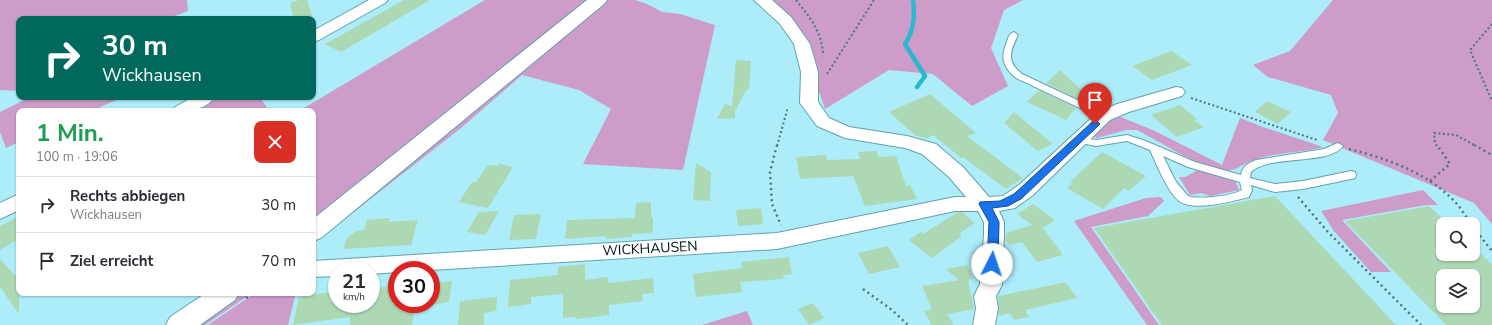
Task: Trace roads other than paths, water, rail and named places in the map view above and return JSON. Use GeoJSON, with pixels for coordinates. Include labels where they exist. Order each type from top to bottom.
{"type":"FeatureCollection","features":[{"type":"Feature","properties":{"kind":"main road"},"geometry":{"type":"LineString","coordinates":[[316,230],[598,0]]}},
{"type":"Feature","properties":{"kind":"main road"},"geometry":{"type":"LineString","coordinates":[[179,325],[222,296]]}},
{"type":"Feature","properties":{"kind":"street"},"geometry":{"type":"LineString","coordinates":[[316,35],[380,0]]}},
{"type":"Feature","properties":{"kind":"street"},"geometry":{"type":"LineString","coordinates":[[762,0],[785,20],[800,39],[805,50],[811,88],[809,103],[823,122],[845,132],[907,142],[929,149],[956,172],[984,204],[994,222],[991,285],[985,296],[987,308],[984,325]]}},
{"type":"Feature","properties":{"kind":"street","name":"WICKHAUSEN"},"geometry":{"type":"LineString","coordinates":[[316,269],[763,242],[790,238],[955,204],[1008,203],[1017,197],[1104,116],[1117,110],[1176,92]]}},
{"type":"Feature","properties":{"kind":"street"},"geometry":{"type":"LineString","coordinates":[[186,108],[201,100]]}},
{"type":"Feature","properties":{"kind":"street"},"geometry":{"type":"LineString","coordinates":[[0,212],[16,204]]}},
{"type":"Feature","properties":{"kind":"lane"},"geometry":{"type":"LineString","coordinates":[[1014,35],[1006,51],[1006,57],[1013,72],[1104,116]]}},
{"type":"Feature","properties":{"kind":"lane"},"geometry":{"type":"LineString","coordinates":[[1079,140],[1096,143],[1116,138],[1128,138],[1192,165],[1245,181],[1275,188],[1351,175]]}},
{"type":"Feature","properties":{"kind":"lane"},"geometry":{"type":"LineString","coordinates":[[1154,149],[1181,196],[1186,200],[1194,201],[1245,194],[1247,190],[1245,181],[1246,171],[1251,166],[1260,162],[1326,152],[1338,146]]}},
{"type":"Feature","properties":{"kind":"waterway"},"geometry":{"type":"LineString","coordinates":[[913,0],[913,23],[905,44],[925,76],[917,87]]}}]}
